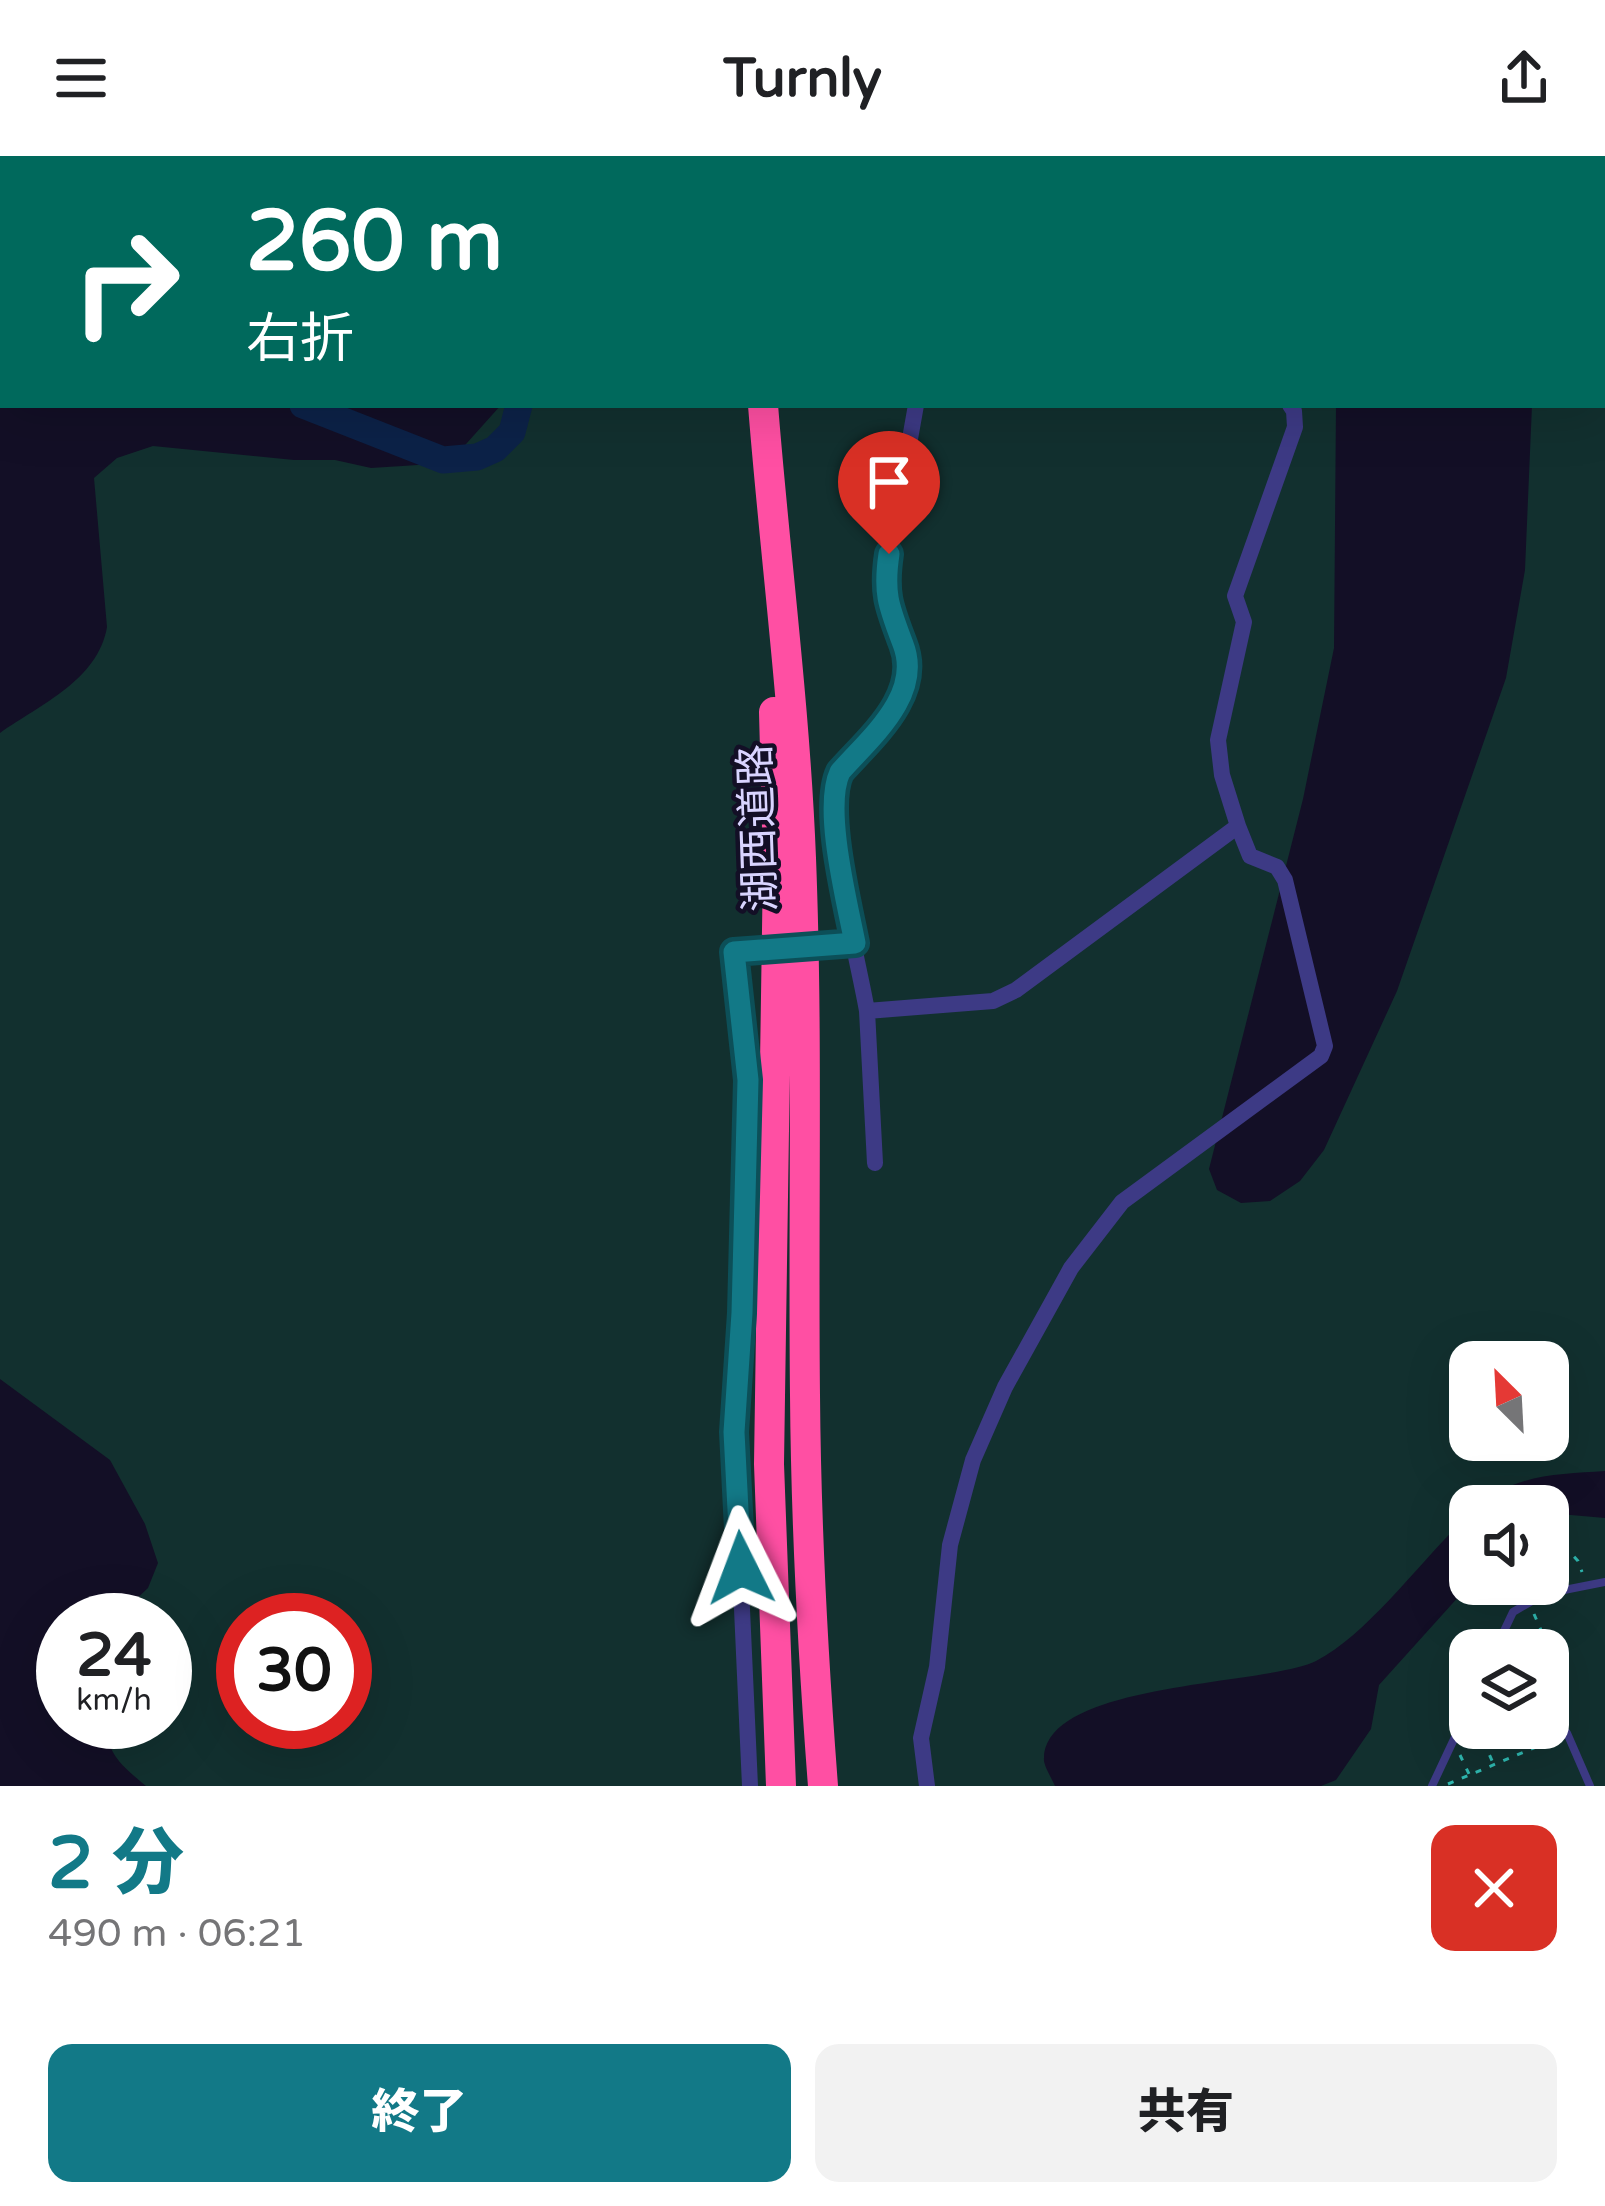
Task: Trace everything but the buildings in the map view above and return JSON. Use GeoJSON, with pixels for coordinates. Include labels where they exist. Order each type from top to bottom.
{"type":"FeatureCollection","features":[{"type":"Feature","properties":{"kind":"highway"},"geometry":{"type":"LineString","coordinates":[[746,408],[782,675]]}},
{"type":"Feature","properties":{"kind":"highway","name":"湖西道路"},"geometry":{"type":"LineString","coordinates":[[763,408],[782,675],[802,862],[805,1396],[812,1633],[823,1786]]}},
{"type":"Feature","properties":{"kind":"highway"},"geometry":{"type":"LineString","coordinates":[[782,675],[783,408]]}},
{"type":"Feature","properties":{"kind":"highway","name":"湖西道路"},"geometry":{"type":"LineString","coordinates":[[781,1786],[769,1487],[782,675]]}},
{"type":"Feature","properties":{"kind":"street"},"geometry":{"type":"LineString","coordinates":[[875,1163],[867,1011],[850,944],[834,785],[899,701],[906,680],[906,650],[889,614],[884,585],[915,408]]}},
{"type":"Feature","properties":{"kind":"street"},"geometry":{"type":"LineString","coordinates":[[927,1786],[922,1738],[937,1667],[950,1545],[973,1460],[1005,1387],[1071,1268],[1122,1202],[1322,1056],[1324,1046],[1285,880],[1277,867],[1250,856],[1222,775],[1218,740],[1244,622],[1235,596],[1295,427],[1292,408]]}},
{"type":"Feature","properties":{"kind":"street"},"geometry":{"type":"LineString","coordinates":[[867,1011],[993,1001],[1016,991],[1238,826]]}},
{"type":"Feature","properties":{"kind":"street"},"geometry":{"type":"LineString","coordinates":[[750,1786],[734,1432],[748,1080],[734,952],[850,944]]}},
{"type":"Feature","properties":{"kind":"lane"},"geometry":{"type":"LineString","coordinates":[[1505,1629],[1513,1612],[1544,1594],[1605,1582]]}},
{"type":"Feature","properties":{"kind":"lane"},"geometry":{"type":"LineString","coordinates":[[1569,1738],[1590,1786]]}},
{"type":"Feature","properties":{"kind":"lane"},"geometry":{"type":"LineString","coordinates":[[1434,1783],[1449,1749]]}},
{"type":"Feature","properties":{"kind":"path"},"geometry":{"type":"LineString","coordinates":[[1569,1551],[1578,1561],[1586,1586]]}},
{"type":"Feature","properties":{"kind":"path"},"geometry":{"type":"LineString","coordinates":[[1458,1749],[1469,1775]]}},
{"type":"Feature","properties":{"kind":"path"},"geometry":{"type":"LineString","coordinates":[[1487,1749],[1494,1765]]}},
{"type":"Feature","properties":{"kind":"path"},"geometry":{"type":"LineString","coordinates":[[1434,1783],[1448,1784],[1532,1749]]}},
{"type":"Feature","properties":{"kind":"green space"},"geometry":{"type":"Polygon","coordinates":[[[498,408],[1336,408],[1334,648],[1303,799],[1209,1169],[1217,1190],[1241,1203],[1270,1201],[1300,1181],[1324,1150],[1397,991],[1506,678],[1525,570],[1532,408],[1605,408],[1605,1471],[1513,1485],[1449,1485],[1449,1534],[1376,1614],[1336,1649],[1290,1669],[1160,1690],[1078,1715],[1052,1735],[1044,1761],[1055,1786],[146,1786],[112,1751],[192,1749],[192,1593],[143,1593],[158,1563],[145,1524],[110,1460],[0,1379],[0,733],[66,689],[101,646],[107,627],[94,478],[117,458],[153,446],[335,460],[371,468],[449,463],[498,408]]]}},
{"type":"Feature","properties":{"kind":"green space"},"geometry":{"type":"Polygon","coordinates":[[[1569,1515],[1605,1518],[1605,1786],[1321,1786],[1336,1780],[1371,1729],[1379,1685],[1451,1605],[1569,1605],[1569,1515]]]}},
{"type":"Feature","properties":{"kind":"waterway"},"geometry":{"type":"LineString","coordinates":[[311,408],[443,460],[477,457],[495,449],[512,432],[518,408]]}},
{"type":"Feature","properties":{"kind":"route"},"geometry":{"type":"LineString","coordinates":[[741,1568],[734,1432],[748,1080],[734,952],[855,943],[840,871],[834,785],[899,701],[906,680],[906,650],[889,614],[884,585],[889,554]]}}]}
